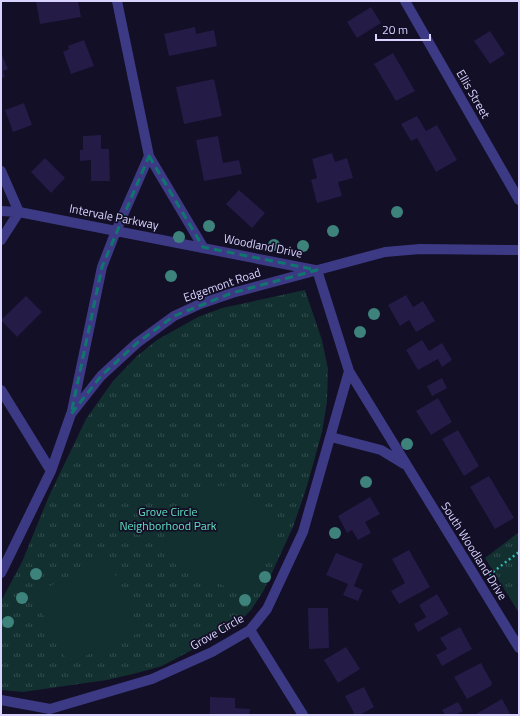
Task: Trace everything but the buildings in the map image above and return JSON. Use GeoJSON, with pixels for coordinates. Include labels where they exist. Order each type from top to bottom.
{"type":"FeatureCollection","features":[{"type":"Feature","properties":{"kind":"street"},"geometry":{"type":"LineString","coordinates":[[117,1],[150,156],[203,247]]}},
{"type":"Feature","properties":{"kind":"street","name":"Ellis Street"},"geometry":{"type":"LineString","coordinates":[[404,1],[519,200]]}},
{"type":"Feature","properties":{"kind":"street"},"geometry":{"type":"LineString","coordinates":[[71,414],[102,267],[116,231],[150,156]]}},
{"type":"Feature","properties":{"kind":"street"},"geometry":{"type":"LineString","coordinates":[[1,171],[19,212],[1,240]]}},
{"type":"Feature","properties":{"kind":"street","name":"Intervale Parkway"},"geometry":{"type":"LineString","coordinates":[[1,211],[19,212],[203,247]]}},
{"type":"Feature","properties":{"kind":"street","name":"Woodland Drive"},"geometry":{"type":"LineString","coordinates":[[203,247],[317,270]]}},
{"type":"Feature","properties":{"kind":"street","name":"Edgemont Road"},"geometry":{"type":"LineString","coordinates":[[1,573],[51,471],[71,414],[101,376],[137,343],[174,316],[200,304],[232,293],[370,255],[400,250],[420,249],[519,250]]}},
{"type":"Feature","properties":{"kind":"street"},"geometry":{"type":"LineString","coordinates":[[317,270],[349,371]]}},
{"type":"Feature","properties":{"kind":"street","name":"Grove Circle"},"geometry":{"type":"LineString","coordinates":[[1,700],[52,712],[152,679],[212,652],[250,630],[267,609],[303,532],[349,371]]}},
{"type":"Feature","properties":{"kind":"street","name":"South Woodland Drive"},"geometry":{"type":"LineString","coordinates":[[349,371],[519,648]]}},
{"type":"Feature","properties":{"kind":"street"},"geometry":{"type":"LineString","coordinates":[[1,390],[51,471]]}},
{"type":"Feature","properties":{"kind":"street","name":"South Woodland Drive"},"geometry":{"type":"LineString","coordinates":[[331,437],[380,450],[407,467]]}},
{"type":"Feature","properties":{"kind":"street"},"geometry":{"type":"LineString","coordinates":[[250,630],[303,715]]}},
{"type":"Feature","properties":{"kind":"path"},"geometry":{"type":"LineString","coordinates":[[479,583],[519,552]]}},
{"type":"Feature","properties":{"kind":"highlighted area"},"geometry":{"type":"Polygon","coordinates":[[[149,156],[203,247],[317,270],[232,293],[174,316],[137,343],[101,376],[71,414],[102,267],[149,156]]]}},
{"type":"Feature","properties":{"kind":"green space","name":"Grove Circle Neighborhood Park"},"geometry":{"type":"Polygon","coordinates":[[[305,290],[322,340],[328,369],[327,402],[322,432],[307,486],[293,527],[264,590],[251,610],[242,619],[209,641],[162,666],[107,680],[23,692],[1,690],[1,601],[22,562],[49,496],[86,419],[113,381],[136,357],[157,340],[198,317],[222,308],[305,290]]]}},
{"type":"Feature","properties":{"kind":"green space"},"geometry":{"type":"Polygon","coordinates":[[[224,486],[242,490],[256,498],[264,505],[271,516],[276,537],[249,597],[169,561],[167,554],[165,540],[167,530],[174,513],[179,506],[189,496],[195,493],[208,488],[224,486]]]}},
{"type":"Feature","properties":{"kind":"green space"},"geometry":{"type":"Polygon","coordinates":[[[519,532],[519,613],[485,558],[519,532]]]}},
{"type":"Feature","properties":{"kind":"green space"},"geometry":{"type":"Polygon","coordinates":[[[107,557],[141,632],[68,663],[33,595],[107,557]]]}}]}
